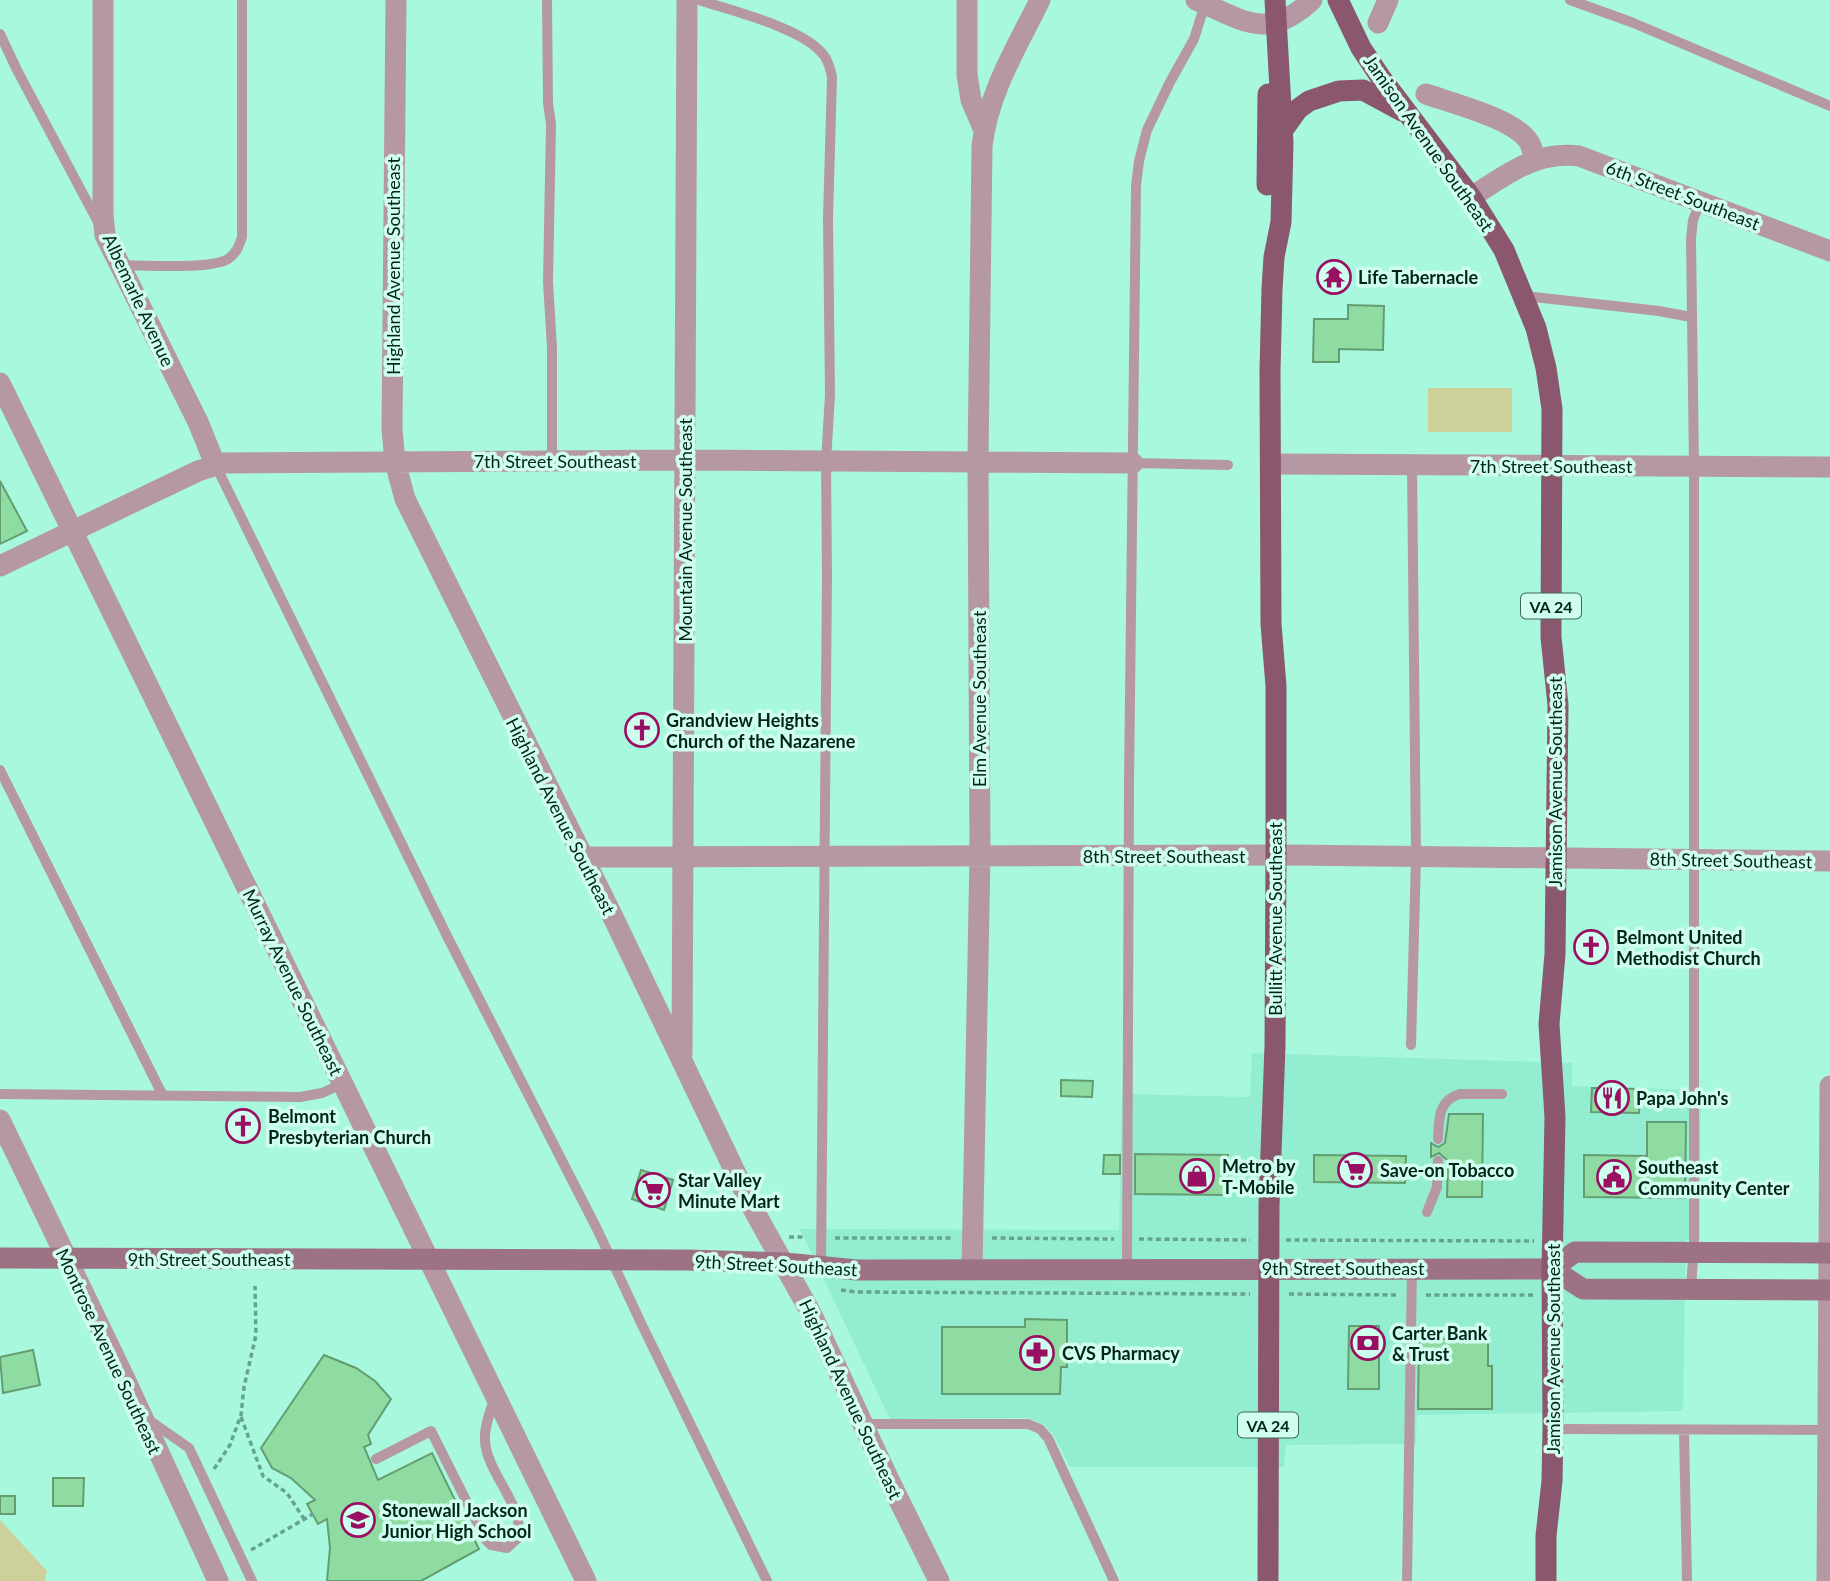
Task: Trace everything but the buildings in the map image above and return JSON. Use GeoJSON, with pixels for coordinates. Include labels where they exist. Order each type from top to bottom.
{"type":"FeatureCollection","features":[{"type":"Feature","properties":{"kind":"main road","name":"VA 24"},"geometry":{"type":"LineString","coordinates":[[1275,0],[1275,23]]}},
{"type":"Feature","properties":{"kind":"main road","name":"Jamison Avenue Southeast"},"geometry":{"type":"LineString","coordinates":[[1338,0],[1361,48],[1471,197],[1504,250],[1536,328],[1552,409],[1551,638],[1559,705],[1555,954],[1549,1024],[1555,1117],[1552,1481],[1546,1536],[1546,1581]]}},
{"type":"Feature","properties":{"kind":"main road","name":"Bullitt Avenue Southeast"},"geometry":{"type":"LineString","coordinates":[[1268,1581],[1269,1268],[1276,855],[1276,685],[1271,624],[1270,371],[1274,257],[1280,222],[1283,130],[1275,23]]}},
{"type":"Feature","properties":{"kind":"main road","name":"Bullitt Avenue Southeast"},"geometry":{"type":"LineString","coordinates":[[1274,257],[1267,211],[1269,49],[1275,23]]}},
{"type":"Feature","properties":{"kind":"main road"},"geometry":{"type":"LineString","coordinates":[[1283,130],[1298,109],[1309,101],[1339,91],[1363,90],[1410,115]]}},
{"type":"Feature","properties":{"kind":"street","name":"Albemarle Avenue"},"geometry":{"type":"LineString","coordinates":[[103,0],[105,235],[198,422],[215,464]]}},
{"type":"Feature","properties":{"kind":"street","name":"Highland Avenue Southeast"},"geometry":{"type":"LineString","coordinates":[[396,0],[393,429],[395,462],[405,499],[752,1207],[811,1313],[939,1581]]}},
{"type":"Feature","properties":{"kind":"street","name":"Mountain Avenue Southeast"},"geometry":{"type":"LineString","coordinates":[[682,1060],[687,0]]}},
{"type":"Feature","properties":{"kind":"street","name":"Elm Avenue Southeast"},"geometry":{"type":"LineString","coordinates":[[967,0],[967,75],[971,100],[984,130]]}},
{"type":"Feature","properties":{"kind":"street","name":"Elm Avenue Southeast"},"geometry":{"type":"LineString","coordinates":[[972,1269],[979,856],[978,461],[982,146],[994,92],[1040,0]]}},
{"type":"Feature","properties":{"kind":"street"},"geometry":{"type":"LineString","coordinates":[[1200,2],[1255,25],[1275,23],[1300,12],[1312,0]]}},
{"type":"Feature","properties":{"kind":"street"},"geometry":{"type":"LineString","coordinates":[[1378,23],[1388,0]]}},
{"type":"Feature","properties":{"kind":"street"},"geometry":{"type":"LineString","coordinates":[[1426,94],[1492,117],[1519,131],[1528,140],[1534,159]]}},
{"type":"Feature","properties":{"kind":"street","name":"6th Street Southeast"},"geometry":{"type":"LineString","coordinates":[[1471,197],[1534,159],[1560,154],[1579,156],[1830,251]]}},
{"type":"Feature","properties":{"kind":"street","name":"Murray Avenue Southeast"},"geometry":{"type":"LineString","coordinates":[[0,383],[586,1581]]}},
{"type":"Feature","properties":{"kind":"street","name":"7th Street Southeast"},"geometry":{"type":"LineString","coordinates":[[0,566],[215,464],[686,460],[1133,463]]}},
{"type":"Feature","properties":{"kind":"street","name":"7th Street Southeast"},"geometry":{"type":"LineString","coordinates":[[1271,464],[1830,467]]}},
{"type":"Feature","properties":{"kind":"street","name":"8th Street Southeast"},"geometry":{"type":"LineString","coordinates":[[582,857],[1276,855],[1830,861]]}},
{"type":"Feature","properties":{"kind":"street"},"geometry":{"type":"LineString","coordinates":[[1827,1581],[1830,1086]]}},
{"type":"Feature","properties":{"kind":"street","name":"Montrose Avenue Southeast"},"geometry":{"type":"LineString","coordinates":[[0,1120],[218,1581]]}},
{"type":"Feature","properties":{"kind":"street"},"geometry":{"type":"LineString","coordinates":[[1829,1290],[1583,1289],[1552,1269],[1575,1252],[1830,1253]]}},
{"type":"Feature","properties":{"kind":"street","name":"9th Street Southeast"},"geometry":{"type":"LineString","coordinates":[[0,1258],[611,1259],[785,1263],[857,1270],[1552,1269]]}},
{"type":"Feature","properties":{"kind":"lane"},"geometry":{"type":"LineString","coordinates":[[119,265],[212,265],[230,258],[238,248],[242,237],[242,0]]}},
{"type":"Feature","properties":{"kind":"lane"},"geometry":{"type":"LineString","coordinates":[[547,0],[548,103],[551,124],[548,282],[552,348],[552,461]]}},
{"type":"Feature","properties":{"kind":"lane"},"geometry":{"type":"LineString","coordinates":[[699,0],[798,34],[823,53],[832,77],[828,218],[830,395],[826,461],[826,858],[821,1266]]}},
{"type":"Feature","properties":{"kind":"lane"},"geometry":{"type":"LineString","coordinates":[[1570,0],[1631,22],[1830,106]]}},
{"type":"Feature","properties":{"kind":"lane"},"geometry":{"type":"LineString","coordinates":[[1127,1269],[1136,186],[1147,130],[1194,39],[1200,2]]}},
{"type":"Feature","properties":{"kind":"lane"},"geometry":{"type":"LineString","coordinates":[[0,34],[105,235]]}},
{"type":"Feature","properties":{"kind":"lane"},"geometry":{"type":"LineString","coordinates":[[1691,1289],[1694,467],[1691,239],[1693,220],[1700,202]]}},
{"type":"Feature","properties":{"kind":"lane"},"geometry":{"type":"LineString","coordinates":[[1525,296],[1691,317]]}},
{"type":"Feature","properties":{"kind":"lane"},"geometry":{"type":"LineString","coordinates":[[1133,463],[1228,464]]}},
{"type":"Feature","properties":{"kind":"lane"},"geometry":{"type":"LineString","coordinates":[[215,464],[453,949],[597,1229],[767,1581]]}},
{"type":"Feature","properties":{"kind":"lane"},"geometry":{"type":"LineString","coordinates":[[1411,1045],[1416,857],[1412,465]]}},
{"type":"Feature","properties":{"kind":"lane"},"geometry":{"type":"LineString","coordinates":[[0,770],[162,1094]]}},
{"type":"Feature","properties":{"kind":"lane"},"geometry":{"type":"LineString","coordinates":[[0,1094],[300,1097],[322,1093],[342,1084]]}},
{"type":"Feature","properties":{"kind":"lane"},"geometry":{"type":"LineString","coordinates":[[1438,1139],[1442,1107],[1453,1096],[1502,1094]]}},
{"type":"Feature","properties":{"kind":"lane"},"geometry":{"type":"LineString","coordinates":[[1427,1212],[1437,1187],[1437,1161]]}},
{"type":"Feature","properties":{"kind":"lane"},"geometry":{"type":"LineString","coordinates":[[1407,1581],[1412,1268]]}},
{"type":"Feature","properties":{"kind":"lane"},"geometry":{"type":"LineString","coordinates":[[376,1459],[431,1430],[486,1540],[491,1545],[507,1548],[518,1538],[520,1522],[486,1452],[484,1437],[495,1397]]}},
{"type":"Feature","properties":{"kind":"lane"},"geometry":{"type":"LineString","coordinates":[[140,1414],[174,1435],[189,1448],[252,1581]]}},
{"type":"Feature","properties":{"kind":"lane"},"geometry":{"type":"LineString","coordinates":[[863,1424],[1028,1424],[1040,1429],[1048,1438],[1114,1581]]}},
{"type":"Feature","properties":{"kind":"lane"},"geometry":{"type":"LineString","coordinates":[[1553,1429],[1828,1430]]}},
{"type":"Feature","properties":{"kind":"lane"},"geometry":{"type":"LineString","coordinates":[[1684,1430],[1687,1581]]}},
{"type":"Feature","properties":{"kind":"path"},"geometry":{"type":"LineString","coordinates":[[210,1473],[230,1446],[241,1415],[244,1387],[256,1335],[255,1286]]}},
{"type":"Feature","properties":{"kind":"path"},"geometry":{"type":"LineString","coordinates":[[831,1289],[857,1292],[1552,1296]]}},
{"type":"Feature","properties":{"kind":"path"},"geometry":{"type":"LineString","coordinates":[[241,1415],[263,1476],[287,1493],[304,1519]]}},
{"type":"Feature","properties":{"kind":"path"},"geometry":{"type":"LineString","coordinates":[[257,1547],[313,1514]]}},
{"type":"Feature","properties":{"kind":"shaded area"},"geometry":{"type":"Polygon","coordinates":[[[1428,388],[1512,388],[1512,432],[1428,432],[1428,388]]]}},
{"type":"Feature","properties":{"kind":"shaded area"},"geometry":{"type":"Polygon","coordinates":[[[1252,1053],[1572,1063],[1572,1086],[1701,1090],[1700,1240],[1686,1240],[1683,1411],[1417,1415],[1416,1444],[1286,1445],[1284,1467],[1070,1467],[1053,1434],[1044,1424],[1027,1418],[890,1419],[800,1229],[1119,1230],[1122,1094],[1250,1097],[1252,1053]]]}},
{"type":"Feature","properties":{"kind":"shaded area"},"geometry":{"type":"Polygon","coordinates":[[[0,1520],[47,1571],[45,1581],[0,1581],[0,1520]]]}},
{"type":"Feature","properties":{"kind":"place","name":"Life Tabernacle"},"geometry":{"type":"Point","coordinates":[1334,277]}},
{"type":"Feature","properties":{"kind":"place","name":"Grandview Heights Church of the Nazarene"},"geometry":{"type":"Point","coordinates":[642,730]}},
{"type":"Feature","properties":{"kind":"place","name":"Belmont United Methodist Church"},"geometry":{"type":"Point","coordinates":[1591,947]}},
{"type":"Feature","properties":{"kind":"place","name":"Papa John's"},"geometry":{"type":"Point","coordinates":[1612,1098]}},
{"type":"Feature","properties":{"kind":"place","name":"Belmont Presbyterian Church"},"geometry":{"type":"Point","coordinates":[243,1126]}},
{"type":"Feature","properties":{"kind":"place","name":"Save-on Tobacco"},"geometry":{"type":"Point","coordinates":[1355,1170]}},
{"type":"Feature","properties":{"kind":"place","name":"Metro by T-Mobile"},"geometry":{"type":"Point","coordinates":[1197,1176]}},
{"type":"Feature","properties":{"kind":"place","name":"Southeast Community Center"},"geometry":{"type":"Point","coordinates":[1614,1177]}},
{"type":"Feature","properties":{"kind":"place","name":"Star Valley Minute Mart"},"geometry":{"type":"Point","coordinates":[653,1190]}},
{"type":"Feature","properties":{"kind":"place","name":"Carter Bank & Trust"},"geometry":{"type":"Point","coordinates":[1368,1343]}},
{"type":"Feature","properties":{"kind":"place","name":"CVS Pharmacy"},"geometry":{"type":"Point","coordinates":[1037,1353]}},
{"type":"Feature","properties":{"kind":"place","name":"Stonewall Jackson Junior High School"},"geometry":{"type":"Point","coordinates":[358,1520]}}]}
